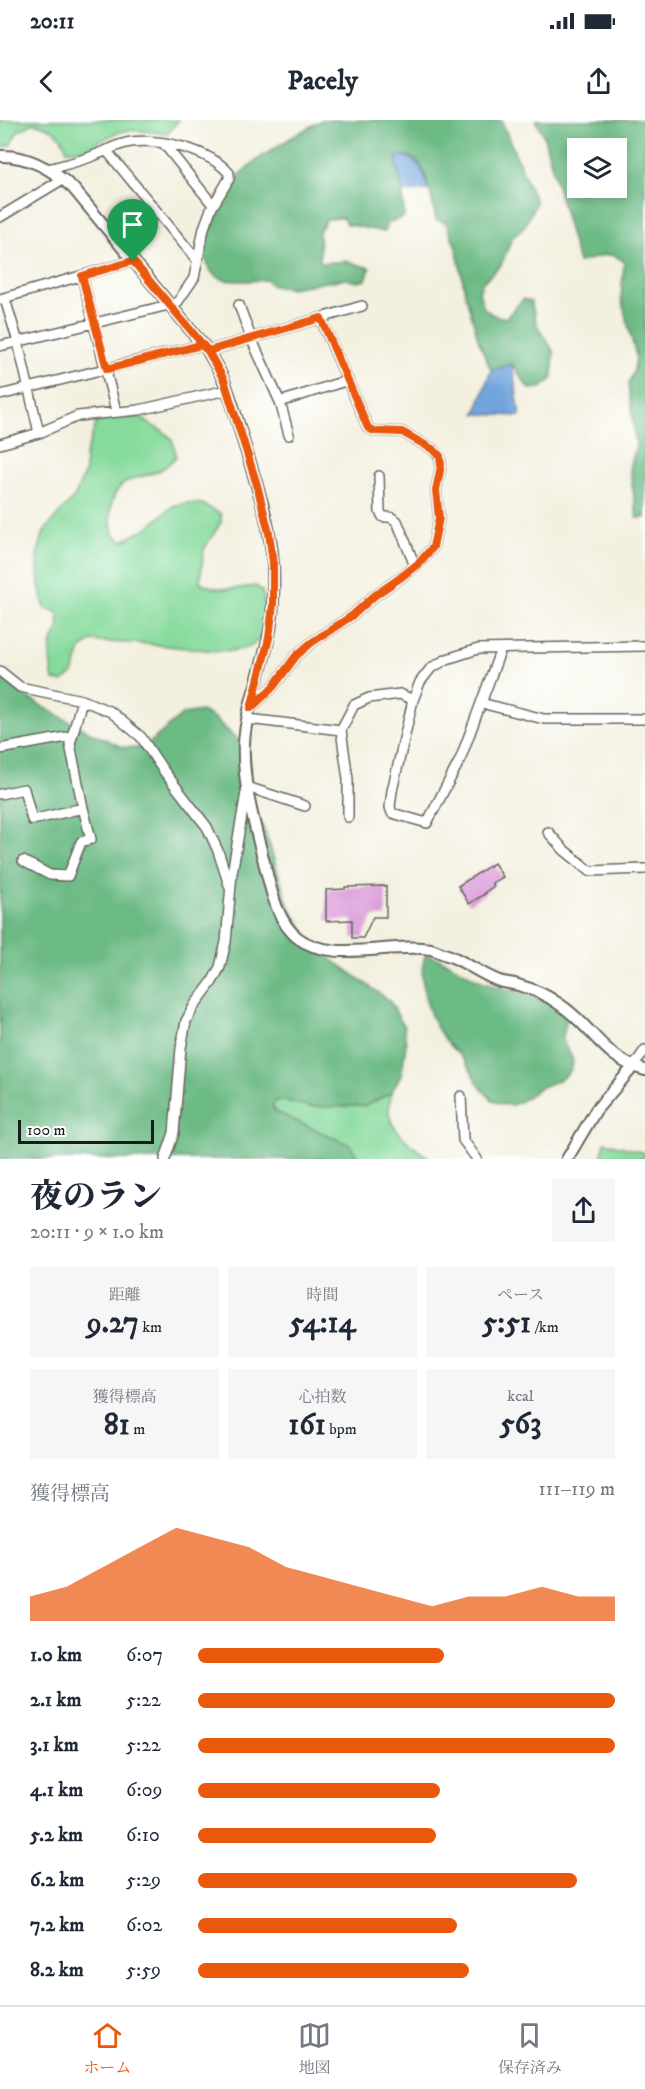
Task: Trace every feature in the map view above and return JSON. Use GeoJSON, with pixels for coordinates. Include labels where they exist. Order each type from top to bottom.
{"type":"FeatureCollection","features":[{"type":"Feature","properties":{"kind":"street"},"geometry":{"type":"LineString","coordinates":[[0,346],[177,303],[194,278],[204,228],[213,205],[229,179],[229,173],[223,166],[203,153],[164,144],[133,142],[48,169]]}},
{"type":"Feature","properties":{"kind":"street"},"geometry":{"type":"LineString","coordinates":[[164,144],[213,205]]}},
{"type":"Feature","properties":{"kind":"street"},"geometry":{"type":"LineString","coordinates":[[106,150],[197,260]]}},
{"type":"Feature","properties":{"kind":"street"},"geometry":{"type":"LineString","coordinates":[[0,156],[20,159],[48,169],[63,179],[85,201],[205,348],[227,390],[259,495],[269,533],[273,563],[273,605],[269,638],[244,742],[247,787],[269,883],[279,914],[287,927],[299,939],[331,950],[430,949],[451,957],[483,974],[540,993],[561,1005],[584,1025],[600,1044],[633,1067],[645,1070]]}},
{"type":"Feature","properties":{"kind":"street"},"geometry":{"type":"LineString","coordinates":[[0,218],[63,179]]}},
{"type":"Feature","properties":{"kind":"street"},"geometry":{"type":"LineString","coordinates":[[39,433],[18,342],[2,299],[133,261]]}},
{"type":"Feature","properties":{"kind":"street"},"geometry":{"type":"LineString","coordinates":[[82,276],[116,411]]}},
{"type":"Feature","properties":{"kind":"street"},"geometry":{"type":"LineString","coordinates":[[239,305],[280,402],[289,435]]}},
{"type":"Feature","properties":{"kind":"street"},"geometry":{"type":"LineString","coordinates":[[0,396],[107,369],[251,338],[362,306]]}},
{"type":"Feature","properties":{"kind":"street"},"geometry":{"type":"LineString","coordinates":[[250,714],[296,656],[415,566],[433,547],[438,528],[436,490],[441,466],[440,456],[434,450],[402,432],[374,431],[368,428],[321,318]]}},
{"type":"Feature","properties":{"kind":"street"},"geometry":{"type":"LineString","coordinates":[[280,402],[348,380]]}},
{"type":"Feature","properties":{"kind":"street"},"geometry":{"type":"LineString","coordinates":[[0,444],[39,433],[78,416],[139,410],[227,390]]}},
{"type":"Feature","properties":{"kind":"street"},"geometry":{"type":"LineString","coordinates":[[379,476],[380,512],[383,517],[390,517],[397,522],[415,566]]}},
{"type":"Feature","properties":{"kind":"street"},"geometry":{"type":"LineString","coordinates":[[501,649],[460,760],[427,823],[392,813],[390,807],[392,791],[413,700],[420,682],[431,668],[447,659],[478,649],[645,646]]}},
{"type":"Feature","properties":{"kind":"street"},"geometry":{"type":"LineString","coordinates":[[0,671],[20,687],[82,700],[111,712],[141,737],[207,827],[218,851],[230,890]]}},
{"type":"Feature","properties":{"kind":"street"},"geometry":{"type":"LineString","coordinates":[[348,817],[348,779],[341,730],[354,705],[369,698],[400,694],[413,700]]}},
{"type":"Feature","properties":{"kind":"street"},"geometry":{"type":"LineString","coordinates":[[22,861],[50,875],[68,876],[81,842],[91,839],[70,744],[82,700]]}},
{"type":"Feature","properties":{"kind":"street"},"geometry":{"type":"LineString","coordinates":[[481,703],[543,719],[645,719]]}},
{"type":"Feature","properties":{"kind":"street"},"geometry":{"type":"LineString","coordinates":[[250,714],[341,730]]}},
{"type":"Feature","properties":{"kind":"street"},"geometry":{"type":"LineString","coordinates":[[0,749],[72,736]]}},
{"type":"Feature","properties":{"kind":"street"},"geometry":{"type":"LineString","coordinates":[[165,1159],[174,1133],[181,1048],[186,1021],[220,967],[226,942],[230,890],[247,787]]}},
{"type":"Feature","properties":{"kind":"street"},"geometry":{"type":"LineString","coordinates":[[247,787],[305,806]]}},
{"type":"Feature","properties":{"kind":"street"},"geometry":{"type":"LineString","coordinates":[[0,794],[24,789],[32,820],[83,808]]}},
{"type":"Feature","properties":{"kind":"street"},"geometry":{"type":"LineString","coordinates":[[548,832],[564,850],[590,871],[645,869]]}},
{"type":"Feature","properties":{"kind":"street"},"geometry":{"type":"LineString","coordinates":[[567,1159],[596,1110],[645,1050]]}},
{"type":"Feature","properties":{"kind":"street"},"geometry":{"type":"LineString","coordinates":[[461,1096],[463,1140],[477,1159]]}},
{"type":"Feature","properties":{"kind":"green space"},"geometry":{"type":"Polygon","coordinates":[[[0,120],[179,120],[167,134],[124,131],[83,149],[67,150],[62,139],[55,132],[34,123],[18,131],[10,145],[0,148],[0,120]]]}},
{"type":"Feature","properties":{"kind":"green space"},"geometry":{"type":"Polygon","coordinates":[[[322,120],[501,120],[536,203],[524,227],[512,238],[501,265],[482,283],[479,293],[484,308],[493,315],[506,318],[523,299],[531,301],[537,325],[554,352],[552,379],[541,388],[529,389],[512,364],[491,370],[479,342],[465,293],[457,250],[446,223],[436,220],[430,190],[419,163],[408,156],[401,155],[396,158],[403,192],[404,217],[386,224],[385,232],[346,224],[343,218],[327,219],[319,231],[320,261],[323,263],[346,261],[370,268],[366,280],[358,282],[345,279],[290,288],[272,286],[267,280],[226,280],[211,272],[206,261],[205,247],[208,231],[228,188],[235,179],[265,155],[322,120]]]}},
{"type":"Feature","properties":{"kind":"green space"},"geometry":{"type":"Polygon","coordinates":[[[535,120],[645,120],[645,518],[637,518],[630,469],[636,445],[628,384],[634,370],[636,356],[621,298],[624,262],[607,255],[578,262],[543,134],[535,120]]]}},
{"type":"Feature","properties":{"kind":"green space"},"geometry":{"type":"Polygon","coordinates":[[[108,417],[141,417],[172,440],[176,457],[162,469],[130,480],[118,490],[114,496],[111,511],[113,534],[123,541],[147,528],[173,506],[187,503],[202,504],[221,514],[221,522],[204,549],[200,582],[221,589],[256,586],[262,591],[265,621],[261,635],[251,646],[230,650],[200,650],[139,643],[91,641],[81,649],[73,674],[62,682],[53,680],[50,650],[59,619],[58,613],[45,609],[39,585],[37,556],[44,531],[75,496],[85,472],[85,456],[97,421],[108,417]]]}},
{"type":"Feature","properties":{"kind":"green space"},"geometry":{"type":"Polygon","coordinates":[[[0,677],[28,698],[81,728],[122,747],[141,748],[183,714],[201,711],[213,717],[237,739],[250,759],[249,787],[252,802],[267,837],[288,904],[313,946],[390,1001],[404,1027],[406,1044],[402,1073],[391,1093],[365,1106],[311,1107],[286,1101],[273,1103],[273,1109],[276,1112],[350,1145],[359,1159],[0,1159],[0,677]]]}},
{"type":"Feature","properties":{"kind":"green space"},"geometry":{"type":"Polygon","coordinates":[[[425,955],[449,963],[487,983],[537,997],[556,1006],[566,1018],[563,1038],[573,1063],[570,1071],[562,1078],[538,1089],[515,1104],[501,1104],[491,1098],[479,1086],[461,1057],[439,1032],[433,1020],[424,993],[425,955]]]}},
{"type":"Feature","properties":{"kind":"green space"},"geometry":{"type":"Polygon","coordinates":[[[391,1093],[389,1112],[394,1126],[405,1139],[431,1159],[359,1159],[350,1145],[276,1112],[272,1106],[275,1101],[286,1101],[311,1107],[365,1106],[391,1093]]]}},
{"type":"Feature","properties":{"kind":"green space"},"geometry":{"type":"Polygon","coordinates":[[[605,1142],[645,1153],[645,1159],[601,1159],[605,1142]]]}},
{"type":"Feature","properties":{"kind":"water"},"geometry":{"type":"Polygon","coordinates":[[[401,155],[418,164],[429,190],[403,192],[396,158],[401,155]]]}},
{"type":"Feature","properties":{"kind":"water"},"geometry":{"type":"Polygon","coordinates":[[[512,364],[520,416],[475,414],[491,370],[512,364]]]}},
{"type":"Feature","properties":{"kind":"building"},"geometry":{"type":"Polygon","coordinates":[[[494,863],[503,877],[492,883],[494,886],[469,904],[458,886],[494,863]]]}},
{"type":"Feature","properties":{"kind":"building"},"geometry":{"type":"Polygon","coordinates":[[[386,886],[386,917],[373,917],[363,938],[352,938],[352,920],[326,921],[326,890],[386,886]]]}},
{"type":"Feature","properties":{"kind":"route"},"geometry":{"type":"LineString","coordinates":[[133,261],[82,276],[107,369],[201,345],[208,351],[321,318],[368,428],[374,431],[402,432],[434,450],[440,456],[441,466],[436,490],[439,518],[433,547],[419,563],[296,656],[273,687],[251,708],[269,638],[273,605],[273,563],[269,533],[257,485],[224,380],[208,351],[133,261]]}}]}
